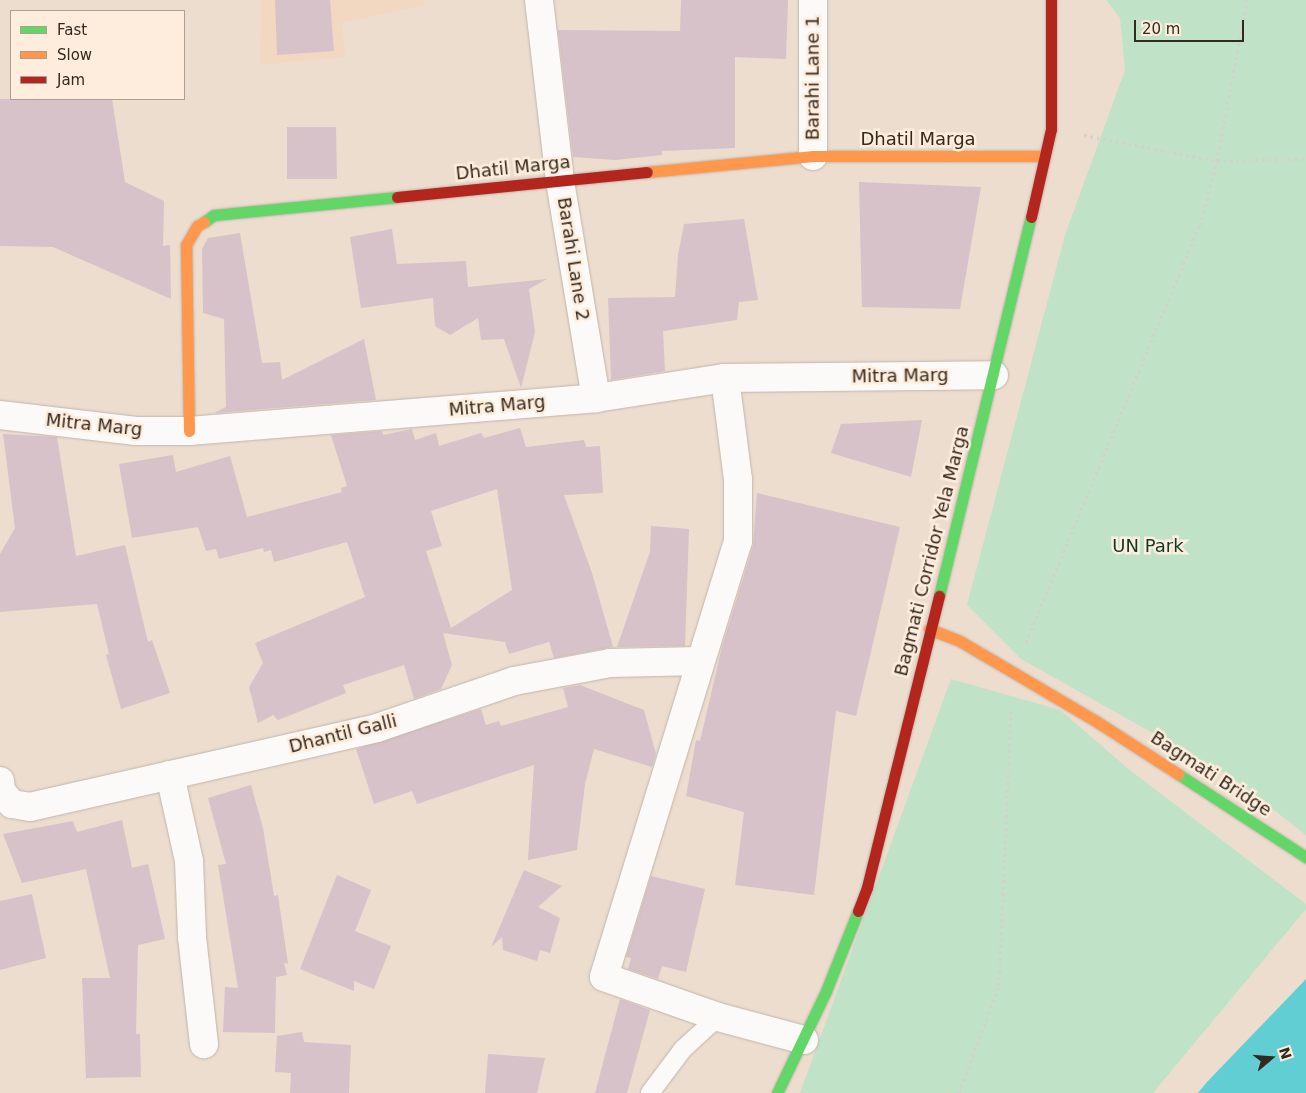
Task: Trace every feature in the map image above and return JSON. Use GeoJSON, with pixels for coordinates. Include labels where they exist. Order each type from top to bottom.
{"type":"FeatureCollection","features":[{"type":"Feature","properties":{"kind":"main road","name":"Bagmati Corridor Yela Marga"},"geometry":{"type":"LineString","coordinates":[[777,1093],[804,1040],[867,887],[929,629],[994,375],[1051,129],[1054,26],[1051,0]]}},
{"type":"Feature","properties":{"kind":"main road","name":"Dhatil Marga"},"geometry":{"type":"LineString","coordinates":[[189,431],[186,245],[197,226],[214,215],[813,156],[1044,156]]}},
{"type":"Feature","properties":{"kind":"main road","name":"Bagmati Bridge"},"geometry":{"type":"LineString","coordinates":[[929,629],[960,641],[1096,721],[1306,857]]}},
{"type":"Feature","properties":{"kind":"street","name":"Barahi Lane 2"},"geometry":{"type":"LineString","coordinates":[[539,0],[560,181],[596,398]]}},
{"type":"Feature","properties":{"kind":"street","name":"Barahi Lane 1"},"geometry":{"type":"LineString","coordinates":[[813,0],[813,156]]}},
{"type":"Feature","properties":{"kind":"street","name":"Mitra Marg"},"geometry":{"type":"LineString","coordinates":[[0,415],[136,431],[189,431],[596,398],[725,378],[994,375]]}},
{"type":"Feature","properties":{"kind":"street"},"geometry":{"type":"LineString","coordinates":[[725,378],[738,480],[738,542],[604,977],[718,1017],[804,1040]]}},
{"type":"Feature","properties":{"kind":"street","name":"Dhantil Galli"},"geometry":{"type":"LineString","coordinates":[[0,781],[2,791],[12,804],[30,807],[376,728],[514,681],[610,663],[700,661]]}},
{"type":"Feature","properties":{"kind":"street"},"geometry":{"type":"LineString","coordinates":[[170,774],[189,862],[192,937],[204,1044]]}},
{"type":"Feature","properties":{"kind":"lane"},"geometry":{"type":"LineString","coordinates":[[650,1093],[682,1049],[718,1017]]}},
{"type":"Feature","properties":{"kind":"path"},"geometry":{"type":"LineString","coordinates":[[958,1093],[999,986],[1013,671],[1200,225],[1217,161],[1247,0]]}},
{"type":"Feature","properties":{"kind":"path"},"geometry":{"type":"LineString","coordinates":[[1051,129],[1217,161],[1306,159]]}},
{"type":"Feature","properties":{"kind":"shaded area"},"geometry":{"type":"Polygon","coordinates":[[[261,0],[424,0],[425,5],[342,23],[345,57],[260,65],[261,0]]]}},
{"type":"Feature","properties":{"kind":"green space","name":"UN Park"},"geometry":{"type":"Polygon","coordinates":[[[1106,0],[1306,0],[1306,835],[1233,778],[1021,659],[967,605],[1065,235],[1125,70],[1120,18],[1106,0]]]}},
{"type":"Feature","properties":{"kind":"green space"},"geometry":{"type":"Polygon","coordinates":[[[951,679],[1060,710],[1131,771],[1306,904],[1306,909],[1153,1093],[800,1093],[951,679]]]}},
{"type":"Feature","properties":{"kind":"water"},"geometry":{"type":"Polygon","coordinates":[[[1306,979],[1306,1093],[1198,1093],[1207,1082],[1306,979]]]}},
{"type":"Feature","properties":{"kind":"building"},"geometry":{"type":"Polygon","coordinates":[[[275,0],[330,0],[334,51],[277,55],[275,0]]]}},
{"type":"Feature","properties":{"kind":"building"},"geometry":{"type":"Polygon","coordinates":[[[681,0],[788,0],[786,59],[735,57],[735,148],[662,151],[662,155],[615,160],[573,157],[558,30],[680,31],[681,0]]]}},
{"type":"Feature","properties":{"kind":"building"},"geometry":{"type":"Polygon","coordinates":[[[0,99],[112,100],[125,182],[164,201],[163,246],[170,245],[171,299],[53,247],[0,246],[0,99]]]}},
{"type":"Feature","properties":{"kind":"building"},"geometry":{"type":"Polygon","coordinates":[[[287,127],[336,127],[337,179],[287,179],[287,127]]]}},
{"type":"Feature","properties":{"kind":"building"},"geometry":{"type":"Polygon","coordinates":[[[859,182],[981,187],[960,309],[862,307],[859,182]]]}},
{"type":"Feature","properties":{"kind":"building"},"geometry":{"type":"Polygon","coordinates":[[[744,219],[758,300],[739,302],[737,320],[663,331],[665,371],[611,380],[608,298],[675,297],[678,255],[684,224],[744,219]]]}},
{"type":"Feature","properties":{"kind":"building"},"geometry":{"type":"Polygon","coordinates":[[[392,229],[397,264],[466,261],[468,287],[547,279],[529,289],[535,332],[521,388],[504,339],[481,340],[478,318],[450,335],[435,326],[433,298],[361,308],[350,237],[392,229]]]}},
{"type":"Feature","properties":{"kind":"building"},"geometry":{"type":"Polygon","coordinates":[[[240,233],[262,363],[280,362],[282,380],[364,339],[376,400],[214,413],[226,407],[224,319],[203,313],[202,249],[208,238],[240,233]]]}},
{"type":"Feature","properties":{"kind":"building"},"geometry":{"type":"Polygon","coordinates":[[[922,420],[911,477],[831,453],[841,424],[922,420]]]}},
{"type":"Feature","properties":{"kind":"building"},"geometry":{"type":"Polygon","coordinates":[[[520,428],[526,447],[584,440],[586,447],[600,446],[603,493],[564,495],[592,573],[613,647],[554,658],[549,642],[509,654],[505,642],[443,633],[452,665],[441,689],[414,699],[404,665],[343,685],[346,693],[278,720],[273,715],[258,723],[249,687],[263,663],[255,643],[365,597],[347,542],[274,562],[271,550],[264,552],[263,548],[219,559],[216,549],[206,551],[198,527],[132,538],[119,464],[173,455],[176,472],[230,456],[247,517],[342,492],[341,488],[347,486],[331,435],[382,431],[383,435],[412,429],[415,440],[436,433],[439,446],[481,433],[484,438],[520,428]],[[497,489],[431,511],[442,546],[426,551],[451,628],[512,590],[497,489]]]}},
{"type":"Feature","properties":{"kind":"building"},"geometry":{"type":"Polygon","coordinates":[[[3,434],[57,437],[76,556],[125,545],[148,642],[152,640],[170,693],[121,709],[106,655],[109,654],[97,604],[0,612],[0,554],[15,528],[3,434]]]}},
{"type":"Feature","properties":{"kind":"building"},"geometry":{"type":"Polygon","coordinates":[[[757,493],[900,527],[856,716],[836,711],[814,895],[735,885],[744,812],[686,796],[696,740],[700,741],[722,647],[753,546],[757,493]]]}},
{"type":"Feature","properties":{"kind":"building"},"geometry":{"type":"Polygon","coordinates":[[[651,526],[689,529],[685,646],[617,647],[650,552],[651,526]]]}},
{"type":"Feature","properties":{"kind":"building"},"geometry":{"type":"Polygon","coordinates":[[[580,685],[644,710],[656,754],[652,767],[594,749],[585,784],[577,850],[528,860],[534,765],[417,804],[412,791],[374,804],[356,749],[481,709],[486,725],[499,721],[501,726],[568,707],[563,688],[580,685]]]}},
{"type":"Feature","properties":{"kind":"building"},"geometry":{"type":"Polygon","coordinates":[[[251,785],[263,828],[274,896],[278,895],[288,964],[284,963],[287,975],[276,977],[275,1033],[223,1032],[225,987],[238,988],[218,865],[226,864],[208,798],[251,785]]]}},
{"type":"Feature","properties":{"kind":"building"},"geometry":{"type":"Polygon","coordinates":[[[122,820],[132,868],[148,864],[165,939],[138,945],[136,1034],[140,1034],[141,1077],[86,1078],[82,978],[110,978],[86,869],[22,883],[3,834],[73,821],[77,832],[122,820]]]}},
{"type":"Feature","properties":{"kind":"building"},"geometry":{"type":"Polygon","coordinates":[[[524,870],[562,886],[538,907],[560,918],[550,953],[540,950],[537,961],[503,950],[502,937],[491,947],[524,870]]]}},
{"type":"Feature","properties":{"kind":"building"},"geometry":{"type":"Polygon","coordinates":[[[337,875],[371,890],[355,931],[391,946],[374,989],[354,981],[354,991],[300,969],[337,875]]]}},
{"type":"Feature","properties":{"kind":"building"},"geometry":{"type":"Polygon","coordinates":[[[651,876],[705,889],[686,972],[662,966],[658,979],[628,969],[631,958],[626,957],[651,876]]]}},
{"type":"Feature","properties":{"kind":"building"},"geometry":{"type":"Polygon","coordinates":[[[32,894],[46,958],[0,970],[0,901],[32,894]]]}},
{"type":"Feature","properties":{"kind":"building"},"geometry":{"type":"Polygon","coordinates":[[[620,999],[650,1010],[627,1093],[595,1093],[620,999]]]}},
{"type":"Feature","properties":{"kind":"building"},"geometry":{"type":"Polygon","coordinates":[[[302,1032],[304,1042],[351,1045],[349,1093],[290,1093],[291,1073],[275,1072],[277,1036],[302,1032]]]}},
{"type":"Feature","properties":{"kind":"building"},"geometry":{"type":"Polygon","coordinates":[[[488,1054],[545,1058],[537,1093],[485,1093],[488,1054]]]}},
{"type":"Feature","properties":{"kind":"traffic: fast"},"geometry":{"type":"LineString","coordinates":[[204,222],[214,215],[397,197]]}},
{"type":"Feature","properties":{"kind":"traffic: fast"},"geometry":{"type":"LineString","coordinates":[[939,596],[1031,217]]}},
{"type":"Feature","properties":{"kind":"traffic: fast"},"geometry":{"type":"LineString","coordinates":[[1178,774],[1306,857]]}},
{"type":"Feature","properties":{"kind":"traffic: fast"},"geometry":{"type":"LineString","coordinates":[[777,1093],[826,991],[858,911]]}},
{"type":"Feature","properties":{"kind":"traffic: slow"},"geometry":{"type":"LineString","coordinates":[[647,172],[813,156],[1044,156]]}},
{"type":"Feature","properties":{"kind":"traffic: slow"},"geometry":{"type":"LineString","coordinates":[[189,431],[186,245],[197,226],[204,222]]}},
{"type":"Feature","properties":{"kind":"traffic: slow"},"geometry":{"type":"LineString","coordinates":[[929,629],[960,641],[1096,721],[1178,774]]}},
{"type":"Feature","properties":{"kind":"traffic: jam"},"geometry":{"type":"LineString","coordinates":[[1031,217],[1051,129],[1051,0]]}},
{"type":"Feature","properties":{"kind":"traffic: jam"},"geometry":{"type":"LineString","coordinates":[[397,197],[647,172]]}},
{"type":"Feature","properties":{"kind":"traffic: jam"},"geometry":{"type":"LineString","coordinates":[[858,911],[867,887],[939,596]]}}]}
